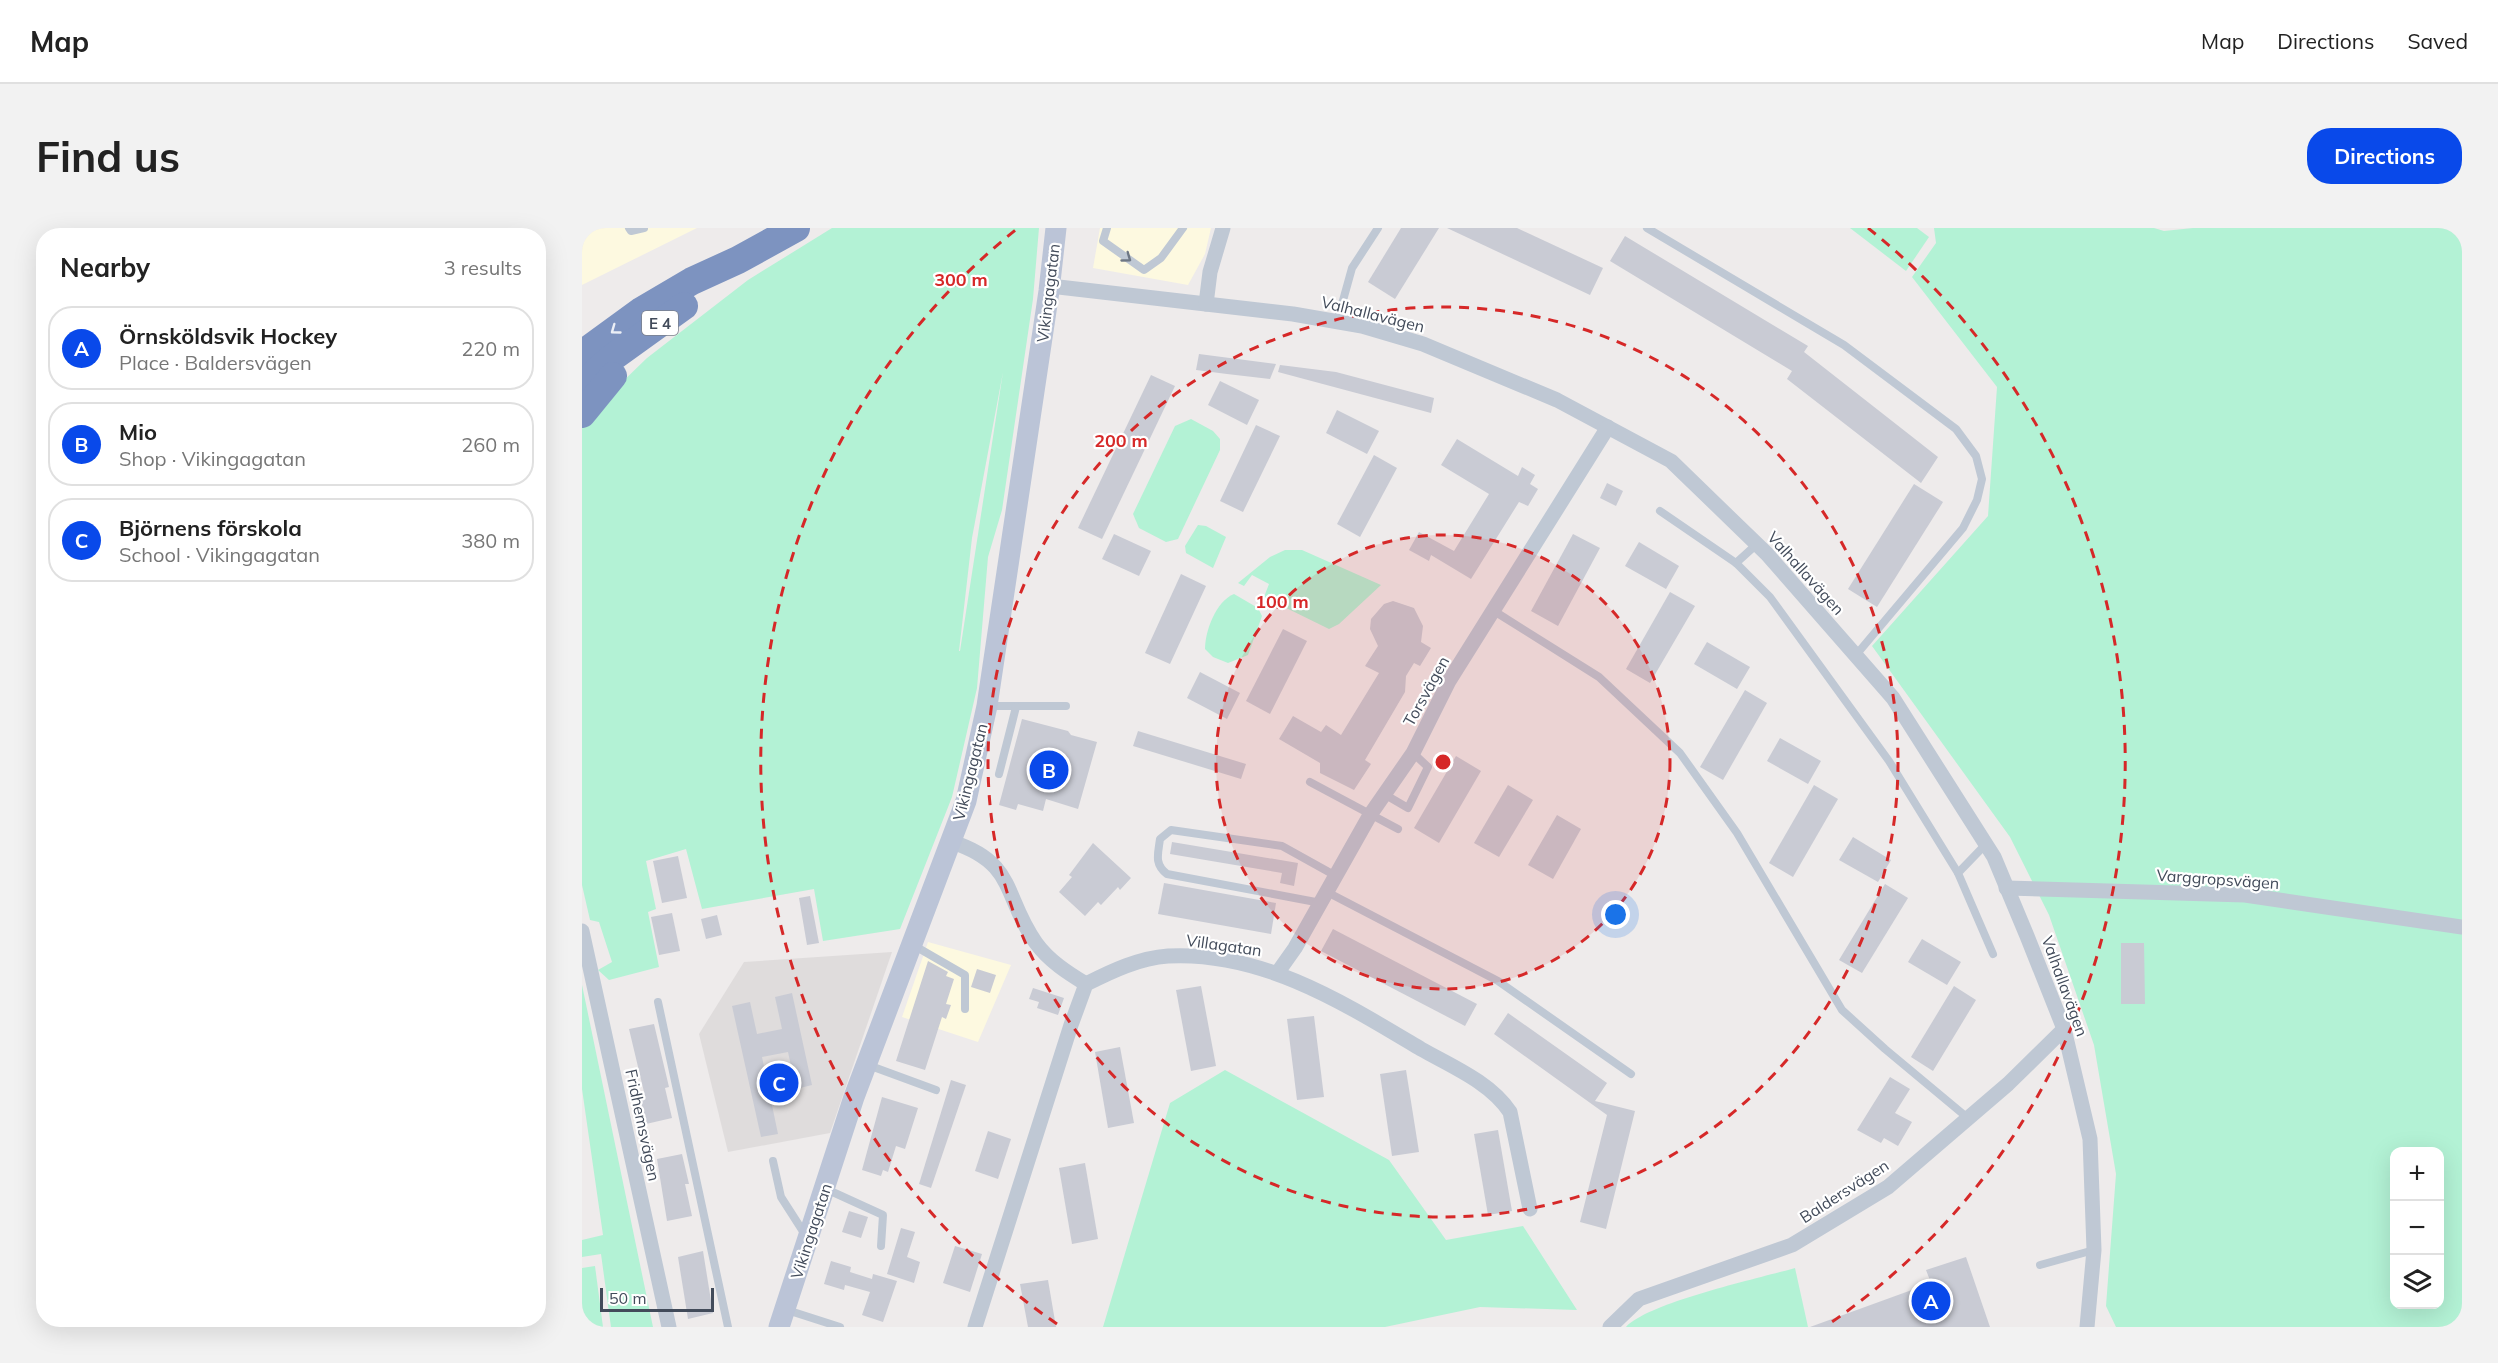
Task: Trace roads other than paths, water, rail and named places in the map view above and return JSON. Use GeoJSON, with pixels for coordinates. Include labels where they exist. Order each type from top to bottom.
{"type":"FeatureCollection","features":[{"type":"Feature","properties":{"kind":"highway","name":"E 4"},"geometry":{"type":"LineString","coordinates":[[582,354],[641,311],[692,281],[738,260],[796,228]]}},
{"type":"Feature","properties":{"kind":"highway","name":"E 4"},"geometry":{"type":"LineString","coordinates":[[582,386],[609,360],[680,308],[738,260]]}},
{"type":"Feature","properties":{"kind":"highway"},"geometry":{"type":"LineString","coordinates":[[582,414],[620,368],[680,308]]}},
{"type":"Feature","properties":{"kind":"street","name":"Vikingagatan"},"geometry":{"type":"LineString","coordinates":[[782,1318],[866,1065],[966,801],[987,706],[1050,286],[1056,228]]}},
{"type":"Feature","properties":{"kind":"street"},"geometry":{"type":"LineString","coordinates":[[1206,304],[1210,272],[1223,228]]}},
{"type":"Feature","properties":{"kind":"street","name":"Valhallavägen"},"geometry":{"type":"LineString","coordinates":[[1050,286],[1337,322],[1423,344],[1557,400],[1671,461],[1757,544],[1893,698],[1994,857],[2064,1029],[2090,1139],[2094,1250],[2087,1327]]}},
{"type":"Feature","properties":{"kind":"street","name":"Torsvägen"},"geometry":{"type":"LineString","coordinates":[[1278,972],[1370,815],[1413,753],[1449,681],[1608,427]]}},
{"type":"Feature","properties":{"kind":"street"},"geometry":{"type":"LineString","coordinates":[[951,842],[977,851],[996,866],[1009,884],[1037,944],[1057,965],[1086,984],[975,1327]]}},
{"type":"Feature","properties":{"kind":"street","name":"Varggropsvägen"},"geometry":{"type":"LineString","coordinates":[[2006,888],[2246,895],[2462,927]]}},
{"type":"Feature","properties":{"kind":"street","name":"Fridhemsvägen"},"geometry":{"type":"LineString","coordinates":[[582,931],[669,1327]]}},
{"type":"Feature","properties":{"kind":"street","name":"Villagatan"},"geometry":{"type":"LineString","coordinates":[[1086,984],[1123,966],[1167,956],[1212,958],[1278,972],[1351,1006],[1494,1093],[1503,1102],[1513,1123],[1530,1209]]}},
{"type":"Feature","properties":{"kind":"street","name":"Baldersvägen"},"geometry":{"type":"LineString","coordinates":[[1610,1327],[1639,1299],[1792,1245],[1888,1187],[1969,1119],[2064,1029]]}},
{"type":"Feature","properties":{"kind":"lane"},"geometry":{"type":"LineString","coordinates":[[630,229],[644,228]]}},
{"type":"Feature","properties":{"kind":"lane"},"geometry":{"type":"LineString","coordinates":[[1107,228],[1104,241],[1143,270],[1161,258],[1183,228]]}},
{"type":"Feature","properties":{"kind":"lane"},"geometry":{"type":"LineString","coordinates":[[1337,322],[1352,268],[1378,228]]}},
{"type":"Feature","properties":{"kind":"lane"},"geometry":{"type":"LineString","coordinates":[[1647,228],[1844,345],[1956,429],[1976,456],[1982,479],[1977,500],[1963,528],[1856,656]]}},
{"type":"Feature","properties":{"kind":"lane"},"geometry":{"type":"LineString","coordinates":[[1660,512],[1736,563],[1770,597],[1833,681],[1889,762],[1958,873],[1993,954]]}},
{"type":"Feature","properties":{"kind":"lane"},"geometry":{"type":"LineString","coordinates":[[1736,563],[1757,544]]}},
{"type":"Feature","properties":{"kind":"lane"},"geometry":{"type":"LineString","coordinates":[[1494,611],[1599,676],[1680,753],[1737,833],[1842,1010],[1969,1119]]}},
{"type":"Feature","properties":{"kind":"lane"},"geometry":{"type":"LineString","coordinates":[[987,706],[1066,706]]}},
{"type":"Feature","properties":{"kind":"lane"},"geometry":{"type":"LineString","coordinates":[[999,774],[1016,707]]}},
{"type":"Feature","properties":{"kind":"lane"},"geometry":{"type":"LineString","coordinates":[[1384,794],[1408,808],[1428,767],[1413,753]]}},
{"type":"Feature","properties":{"kind":"lane"},"geometry":{"type":"LineString","coordinates":[[1310,782],[1398,829]]}},
{"type":"Feature","properties":{"kind":"lane"},"geometry":{"type":"LineString","coordinates":[[1336,876],[1282,846],[1171,830],[1160,839],[1157,861],[1159,868],[1167,874],[1324,897],[1498,981],[1630,1074]]}},
{"type":"Feature","properties":{"kind":"lane"},"geometry":{"type":"LineString","coordinates":[[1958,873],[1986,844]]}},
{"type":"Feature","properties":{"kind":"lane"},"geometry":{"type":"LineString","coordinates":[[911,945],[964,975],[964,1009]]}},
{"type":"Feature","properties":{"kind":"lane"},"geometry":{"type":"LineString","coordinates":[[658,1002],[728,1327]]}},
{"type":"Feature","properties":{"kind":"lane"},"geometry":{"type":"LineString","coordinates":[[866,1065],[936,1090]]}},
{"type":"Feature","properties":{"kind":"lane"},"geometry":{"type":"LineString","coordinates":[[773,1161],[781,1197],[808,1239]]}},
{"type":"Feature","properties":{"kind":"lane"},"geometry":{"type":"LineString","coordinates":[[824,1188],[883,1215],[881,1246]]}},
{"type":"Feature","properties":{"kind":"lane"},"geometry":{"type":"LineString","coordinates":[[2040,1265],[2094,1250]]}},
{"type":"Feature","properties":{"kind":"lane"},"geometry":{"type":"LineString","coordinates":[[782,1318],[840,1327]]}},
{"type":"Feature","properties":{"kind":"place","name":"Mio"},"geometry":{"type":"Point","coordinates":[1049,770]}},
{"type":"Feature","properties":{"kind":"place","name":"Björnens förskola"},"geometry":{"type":"Point","coordinates":[779,1083]}},
{"type":"Feature","properties":{"kind":"place","name":"Örnsköldsvik Hockey"},"geometry":{"type":"Point","coordinates":[1931,1301]}}]}
